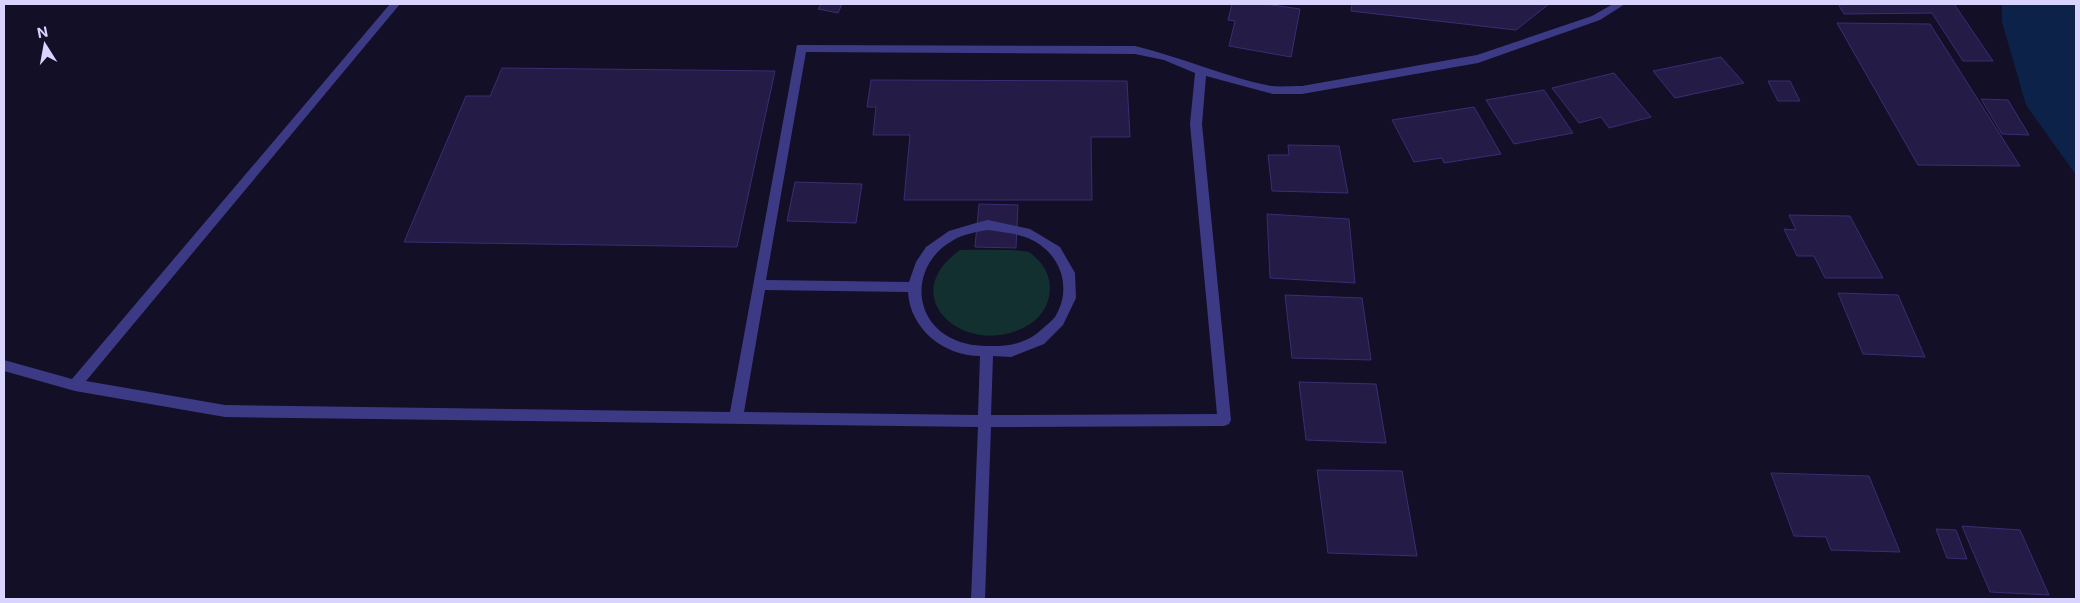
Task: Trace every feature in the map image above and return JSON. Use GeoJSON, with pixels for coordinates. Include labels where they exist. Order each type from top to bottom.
{"type":"FeatureCollection","features":[{"type":"Feature","properties":{"kind":"lane"},"geometry":{"type":"LineString","coordinates":[[75,384],[395,4]]}},
{"type":"Feature","properties":{"kind":"lane"},"geometry":{"type":"LineString","coordinates":[[736,418],[802,48],[1135,50],[1166,57],[1201,71],[1273,90],[1302,90],[1478,59],[1596,18],[1620,4]]}},
{"type":"Feature","properties":{"kind":"lane"},"geometry":{"type":"LineString","coordinates":[[4,366],[75,384],[225,411],[983,421],[1224,420],[1196,124],[1201,71]]}},
{"type":"Feature","properties":{"kind":"lane"},"geometry":{"type":"LineString","coordinates":[[988,225],[1013,226],[1035,234],[1054,248],[1066,265],[1072,285],[1068,306],[1057,325],[1038,340],[1014,350],[987,353],[961,348],[938,337],[921,319],[913,298],[914,287],[915,277],[924,257],[941,241],[964,230],[988,225]]}},
{"type":"Feature","properties":{"kind":"lane"},"geometry":{"type":"LineString","coordinates":[[759,285],[914,287]]}},
{"type":"Feature","properties":{"kind":"lane"},"geometry":{"type":"LineString","coordinates":[[978,599],[983,421],[987,353]]}},
{"type":"Feature","properties":{"kind":"green space"},"geometry":{"type":"Polygon","coordinates":[[[960,250],[1017,250],[1032,254],[1043,266],[1050,284],[1048,302],[1038,318],[1030,324],[1007,334],[984,335],[964,330],[947,320],[936,305],[934,288],[941,269],[960,250]]]}},
{"type":"Feature","properties":{"kind":"water"},"geometry":{"type":"Polygon","coordinates":[[[2002,4],[2076,4],[2076,175],[2026,105],[2002,22],[2002,4]]]}},
{"type":"Feature","properties":{"kind":"building"},"geometry":{"type":"Polygon","coordinates":[[[821,4],[842,4],[838,13],[818,9],[821,4]]]}},
{"type":"Feature","properties":{"kind":"building"},"geometry":{"type":"Polygon","coordinates":[[[1232,4],[1265,4],[1300,9],[1291,57],[1229,46],[1235,21],[1228,20],[1232,4]]]}},
{"type":"Feature","properties":{"kind":"building"},"geometry":{"type":"Polygon","coordinates":[[[1352,4],[1549,4],[1516,30],[1351,11],[1352,4]]]}},
{"type":"Feature","properties":{"kind":"building"},"geometry":{"type":"Polygon","coordinates":[[[1838,4],[1954,4],[1993,61],[1963,61],[1932,13],[1844,14],[1838,4]]]}},
{"type":"Feature","properties":{"kind":"building"},"geometry":{"type":"Polygon","coordinates":[[[1837,23],[1930,24],[2020,166],[1918,165],[1837,23]]]}},
{"type":"Feature","properties":{"kind":"building"},"geometry":{"type":"Polygon","coordinates":[[[1721,57],[1744,83],[1675,98],[1653,71],[1721,57]]]}},
{"type":"Feature","properties":{"kind":"building"},"geometry":{"type":"Polygon","coordinates":[[[502,68],[775,71],[737,247],[404,242],[466,96],[490,96],[502,68]]]}},
{"type":"Feature","properties":{"kind":"building"},"geometry":{"type":"Polygon","coordinates":[[[1614,73],[1651,117],[1609,128],[1601,117],[1579,123],[1552,88],[1614,73]]]}},
{"type":"Feature","properties":{"kind":"building"},"geometry":{"type":"Polygon","coordinates":[[[871,80],[1127,81],[1130,137],[1091,137],[1092,200],[904,200],[910,135],[873,135],[876,107],[867,107],[871,80]]]}},
{"type":"Feature","properties":{"kind":"building"},"geometry":{"type":"Polygon","coordinates":[[[1768,81],[1790,81],[1800,101],[1778,101],[1768,81]]]}},
{"type":"Feature","properties":{"kind":"building"},"geometry":{"type":"Polygon","coordinates":[[[1544,90],[1573,133],[1514,144],[1486,100],[1544,90]]]}},
{"type":"Feature","properties":{"kind":"building"},"geometry":{"type":"Polygon","coordinates":[[[1981,99],[2008,100],[2029,135],[2002,134],[1981,99]]]}},
{"type":"Feature","properties":{"kind":"building"},"geometry":{"type":"Polygon","coordinates":[[[1474,107],[1501,154],[1444,163],[1442,158],[1414,162],[1392,120],[1474,107]]]}},
{"type":"Feature","properties":{"kind":"building"},"geometry":{"type":"Polygon","coordinates":[[[1288,145],[1339,146],[1348,193],[1272,191],[1268,155],[1289,155],[1288,145]]]}},
{"type":"Feature","properties":{"kind":"building"},"geometry":{"type":"Polygon","coordinates":[[[795,182],[862,184],[856,223],[787,221],[795,182]]]}},
{"type":"Feature","properties":{"kind":"building"},"geometry":{"type":"Polygon","coordinates":[[[979,204],[1018,205],[1016,248],[975,247],[979,204]]]}},
{"type":"Feature","properties":{"kind":"building"},"geometry":{"type":"Polygon","coordinates":[[[1267,214],[1349,219],[1355,283],[1270,278],[1267,214]]]}},
{"type":"Feature","properties":{"kind":"building"},"geometry":{"type":"Polygon","coordinates":[[[1789,215],[1850,216],[1883,278],[1825,278],[1814,256],[1797,256],[1784,229],[1796,230],[1789,215]]]}},
{"type":"Feature","properties":{"kind":"building"},"geometry":{"type":"Polygon","coordinates":[[[1838,293],[1898,295],[1925,357],[1863,354],[1838,293]]]}},
{"type":"Feature","properties":{"kind":"building"},"geometry":{"type":"Polygon","coordinates":[[[1285,295],[1362,298],[1371,360],[1292,358],[1285,295]]]}},
{"type":"Feature","properties":{"kind":"building"},"geometry":{"type":"Polygon","coordinates":[[[1299,382],[1376,384],[1386,443],[1306,440],[1299,382]]]}},
{"type":"Feature","properties":{"kind":"building"},"geometry":{"type":"Polygon","coordinates":[[[1317,470],[1402,471],[1417,556],[1328,553],[1317,470]]]}},
{"type":"Feature","properties":{"kind":"building"},"geometry":{"type":"Polygon","coordinates":[[[1771,473],[1869,476],[1900,552],[1831,550],[1826,537],[1794,536],[1771,473]]]}},
{"type":"Feature","properties":{"kind":"building"},"geometry":{"type":"Polygon","coordinates":[[[1962,526],[2020,530],[2049,595],[1990,592],[1962,526]]]}},
{"type":"Feature","properties":{"kind":"building"},"geometry":{"type":"Polygon","coordinates":[[[1936,529],[1956,530],[1967,559],[1947,558],[1936,529]]]}}]}
